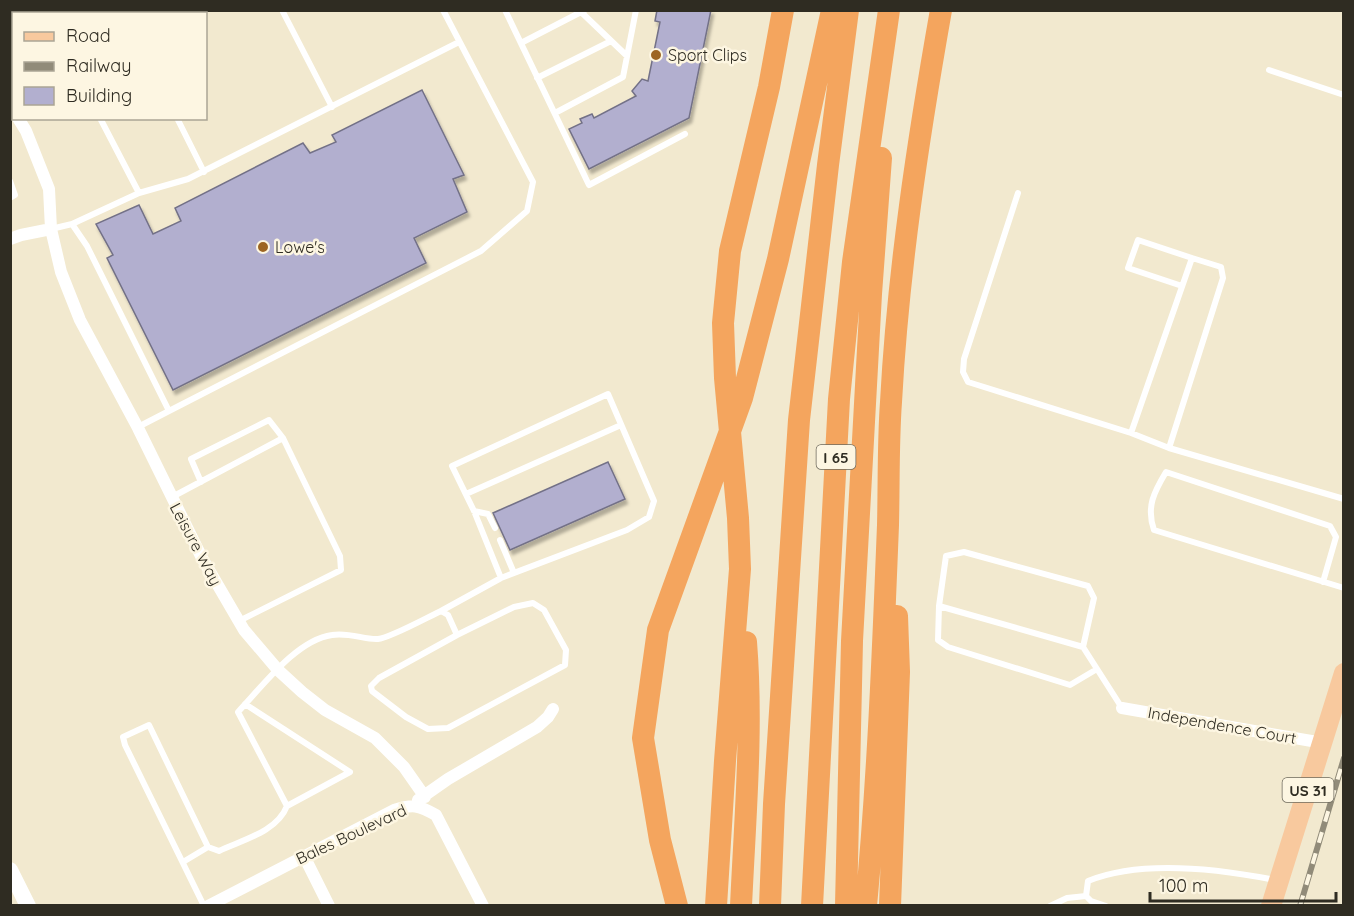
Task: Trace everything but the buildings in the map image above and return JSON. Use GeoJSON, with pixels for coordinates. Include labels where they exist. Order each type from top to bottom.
{"type":"FeatureCollection","features":[{"type":"Feature","properties":{"kind":"highway"},"geometry":{"type":"LineString","coordinates":[[741,906],[747,778],[747,665],[738,518],[724,378],[723,323],[730,251],[769,87],[783,10]]}},
{"type":"Feature","properties":{"kind":"highway"},"geometry":{"type":"LineString","coordinates":[[676,906],[660,840],[643,738],[658,630],[742,398],[778,259],[832,10]]}},
{"type":"Feature","properties":{"kind":"highway","name":"I 65"},"geometry":{"type":"LineString","coordinates":[[770,906],[774,804],[799,420],[848,10]]}},
{"type":"Feature","properties":{"kind":"highway"},"geometry":{"type":"LineString","coordinates":[[846,906],[853,617],[871,294],[891,10]]}},
{"type":"Feature","properties":{"kind":"highway","name":"I 65"},"geometry":{"type":"LineString","coordinates":[[812,906],[839,399],[853,261],[891,10]]}},
{"type":"Feature","properties":{"kind":"highway"},"geometry":{"type":"LineString","coordinates":[[866,906],[874,822],[888,524],[891,402],[901,284],[916,156],[940,10]]}},
{"type":"Feature","properties":{"kind":"highway"},"geometry":{"type":"LineString","coordinates":[[890,906],[898,672],[891,402]]}},
{"type":"Feature","properties":{"kind":"highway"},"geometry":{"type":"LineString","coordinates":[[716,906],[740,569]]}},
{"type":"Feature","properties":{"kind":"main road","name":"US 31"},"geometry":{"type":"LineString","coordinates":[[1271,906],[1344,673]]}},
{"type":"Feature","properties":{"kind":"street","name":"Leisure Way"},"geometry":{"type":"LineString","coordinates":[[19,120],[26,131],[49,189],[51,229],[61,272],[80,321],[138,428],[202,558],[244,630],[278,670],[325,710],[375,738],[404,767],[425,797]]}},
{"type":"Feature","properties":{"kind":"street"},"geometry":{"type":"LineString","coordinates":[[10,239],[51,229]]}},
{"type":"Feature","properties":{"kind":"street","name":"Independence Court"},"geometry":{"type":"LineString","coordinates":[[1122,708],[1323,743]]}},
{"type":"Feature","properties":{"kind":"street"},"geometry":{"type":"LineString","coordinates":[[410,805],[425,797],[448,779],[537,727],[549,717],[553,709]]}},
{"type":"Feature","properties":{"kind":"street","name":"Bales Boulevard"},"geometry":{"type":"LineString","coordinates":[[206,906],[394,810],[410,805],[422,807],[436,815],[483,906]]}},
{"type":"Feature","properties":{"kind":"street"},"geometry":{"type":"LineString","coordinates":[[304,856],[329,906]]}},
{"type":"Feature","properties":{"kind":"street"},"geometry":{"type":"LineString","coordinates":[[10,870],[28,906]]}},
{"type":"Feature","properties":{"kind":"lane"},"geometry":{"type":"LineString","coordinates":[[282,10],[332,107]]}},
{"type":"Feature","properties":{"kind":"lane"},"geometry":{"type":"LineString","coordinates":[[138,428],[481,251],[527,211],[533,182],[443,10]]}},
{"type":"Feature","properties":{"kind":"lane"},"geometry":{"type":"LineString","coordinates":[[505,10],[589,185],[685,134]]}},
{"type":"Feature","properties":{"kind":"lane"},"geometry":{"type":"LineString","coordinates":[[555,113],[622,77],[636,10]]}},
{"type":"Feature","properties":{"kind":"lane"},"geometry":{"type":"LineString","coordinates":[[521,43],[582,11],[627,56]]}},
{"type":"Feature","properties":{"kind":"lane"},"geometry":{"type":"LineString","coordinates":[[537,78],[611,41]]}},
{"type":"Feature","properties":{"kind":"lane"},"geometry":{"type":"LineString","coordinates":[[51,229],[72,224],[139,193],[204,172],[459,42]]}},
{"type":"Feature","properties":{"kind":"lane"},"geometry":{"type":"LineString","coordinates":[[1269,70],[1344,95]]}},
{"type":"Feature","properties":{"kind":"lane"},"geometry":{"type":"LineString","coordinates":[[101,120],[139,193]]}},
{"type":"Feature","properties":{"kind":"lane"},"geometry":{"type":"LineString","coordinates":[[178,120],[204,172]]}},
{"type":"Feature","properties":{"kind":"lane"},"geometry":{"type":"LineString","coordinates":[[10,181],[15,195],[10,198]]}},
{"type":"Feature","properties":{"kind":"lane"},"geometry":{"type":"LineString","coordinates":[[1018,193],[964,359],[963,372],[968,382],[1131,433],[1169,448],[1344,500]]}},
{"type":"Feature","properties":{"kind":"lane"},"geometry":{"type":"LineString","coordinates":[[72,224],[87,246],[169,411]]}},
{"type":"Feature","properties":{"kind":"lane"},"geometry":{"type":"LineString","coordinates":[[1169,448],[1223,278],[1221,267],[1138,240],[1128,268],[1182,286]]}},
{"type":"Feature","properties":{"kind":"lane"},"geometry":{"type":"LineString","coordinates":[[1131,433],[1192,258]]}},
{"type":"Feature","properties":{"kind":"lane"},"geometry":{"type":"LineString","coordinates":[[287,806],[238,712],[305,645],[332,635],[356,634],[378,639],[441,611],[501,578],[627,530],[649,517],[654,501],[608,394],[453,466],[501,578]]}},
{"type":"Feature","properties":{"kind":"lane"},"geometry":{"type":"LineString","coordinates":[[201,482],[191,459],[269,420],[283,438],[340,556],[341,570],[239,621]]}},
{"type":"Feature","properties":{"kind":"lane"},"geometry":{"type":"LineString","coordinates":[[466,494],[621,425]]}},
{"type":"Feature","properties":{"kind":"lane"},"geometry":{"type":"LineString","coordinates":[[172,497],[283,438]]}},
{"type":"Feature","properties":{"kind":"lane"},"geometry":{"type":"LineString","coordinates":[[1323,582],[1336,537],[1330,526],[1166,472],[1155,491],[1149,516],[1154,530],[1323,582],[1344,588]]}},
{"type":"Feature","properties":{"kind":"lane"},"geometry":{"type":"LineString","coordinates":[[474,511],[488,514],[495,528]]}},
{"type":"Feature","properties":{"kind":"lane"},"geometry":{"type":"LineString","coordinates":[[500,540],[514,573]]}},
{"type":"Feature","properties":{"kind":"lane"},"geometry":{"type":"LineString","coordinates":[[1083,647],[1094,598],[1088,586],[964,552],[946,556],[939,606],[938,640],[948,647],[1070,685],[1097,669]]}},
{"type":"Feature","properties":{"kind":"lane"},"geometry":{"type":"LineString","coordinates":[[533,603],[544,610],[566,650],[565,665],[448,728],[428,729],[406,717],[372,691],[372,686],[379,678],[457,635],[514,607],[533,603]]}},
{"type":"Feature","properties":{"kind":"lane"},"geometry":{"type":"LineString","coordinates":[[939,606],[1083,647],[1122,708]]}},
{"type":"Feature","properties":{"kind":"lane"},"geometry":{"type":"LineString","coordinates":[[441,611],[448,615],[457,635]]}},
{"type":"Feature","properties":{"kind":"lane"},"geometry":{"type":"LineString","coordinates":[[206,906],[123,737],[150,725],[208,847],[219,851],[275,825],[283,816],[287,806],[350,772],[245,704]]}},
{"type":"Feature","properties":{"kind":"lane"},"geometry":{"type":"LineString","coordinates":[[183,862],[208,847]]}},
{"type":"Feature","properties":{"kind":"lane"},"geometry":{"type":"LineString","coordinates":[[1086,896],[1088,881],[1104,874],[1130,869],[1162,868],[1236,873],[1279,880]]}},
{"type":"Feature","properties":{"kind":"lane"},"geometry":{"type":"LineString","coordinates":[[1050,906],[1067,898],[1086,896]]}},
{"type":"Feature","properties":{"kind":"lane"},"geometry":{"type":"LineString","coordinates":[[1086,896],[1091,901],[1106,906]]}},
{"type":"Feature","properties":{"kind":"railway"},"geometry":{"type":"LineString","coordinates":[[1300,906],[1344,758]]}},
{"type":"Feature","properties":{"kind":"place","name":"Sport Clips"},"geometry":{"type":"Point","coordinates":[656,55]}},
{"type":"Feature","properties":{"kind":"place","name":"Lowe's"},"geometry":{"type":"Point","coordinates":[263,247]}}]}
